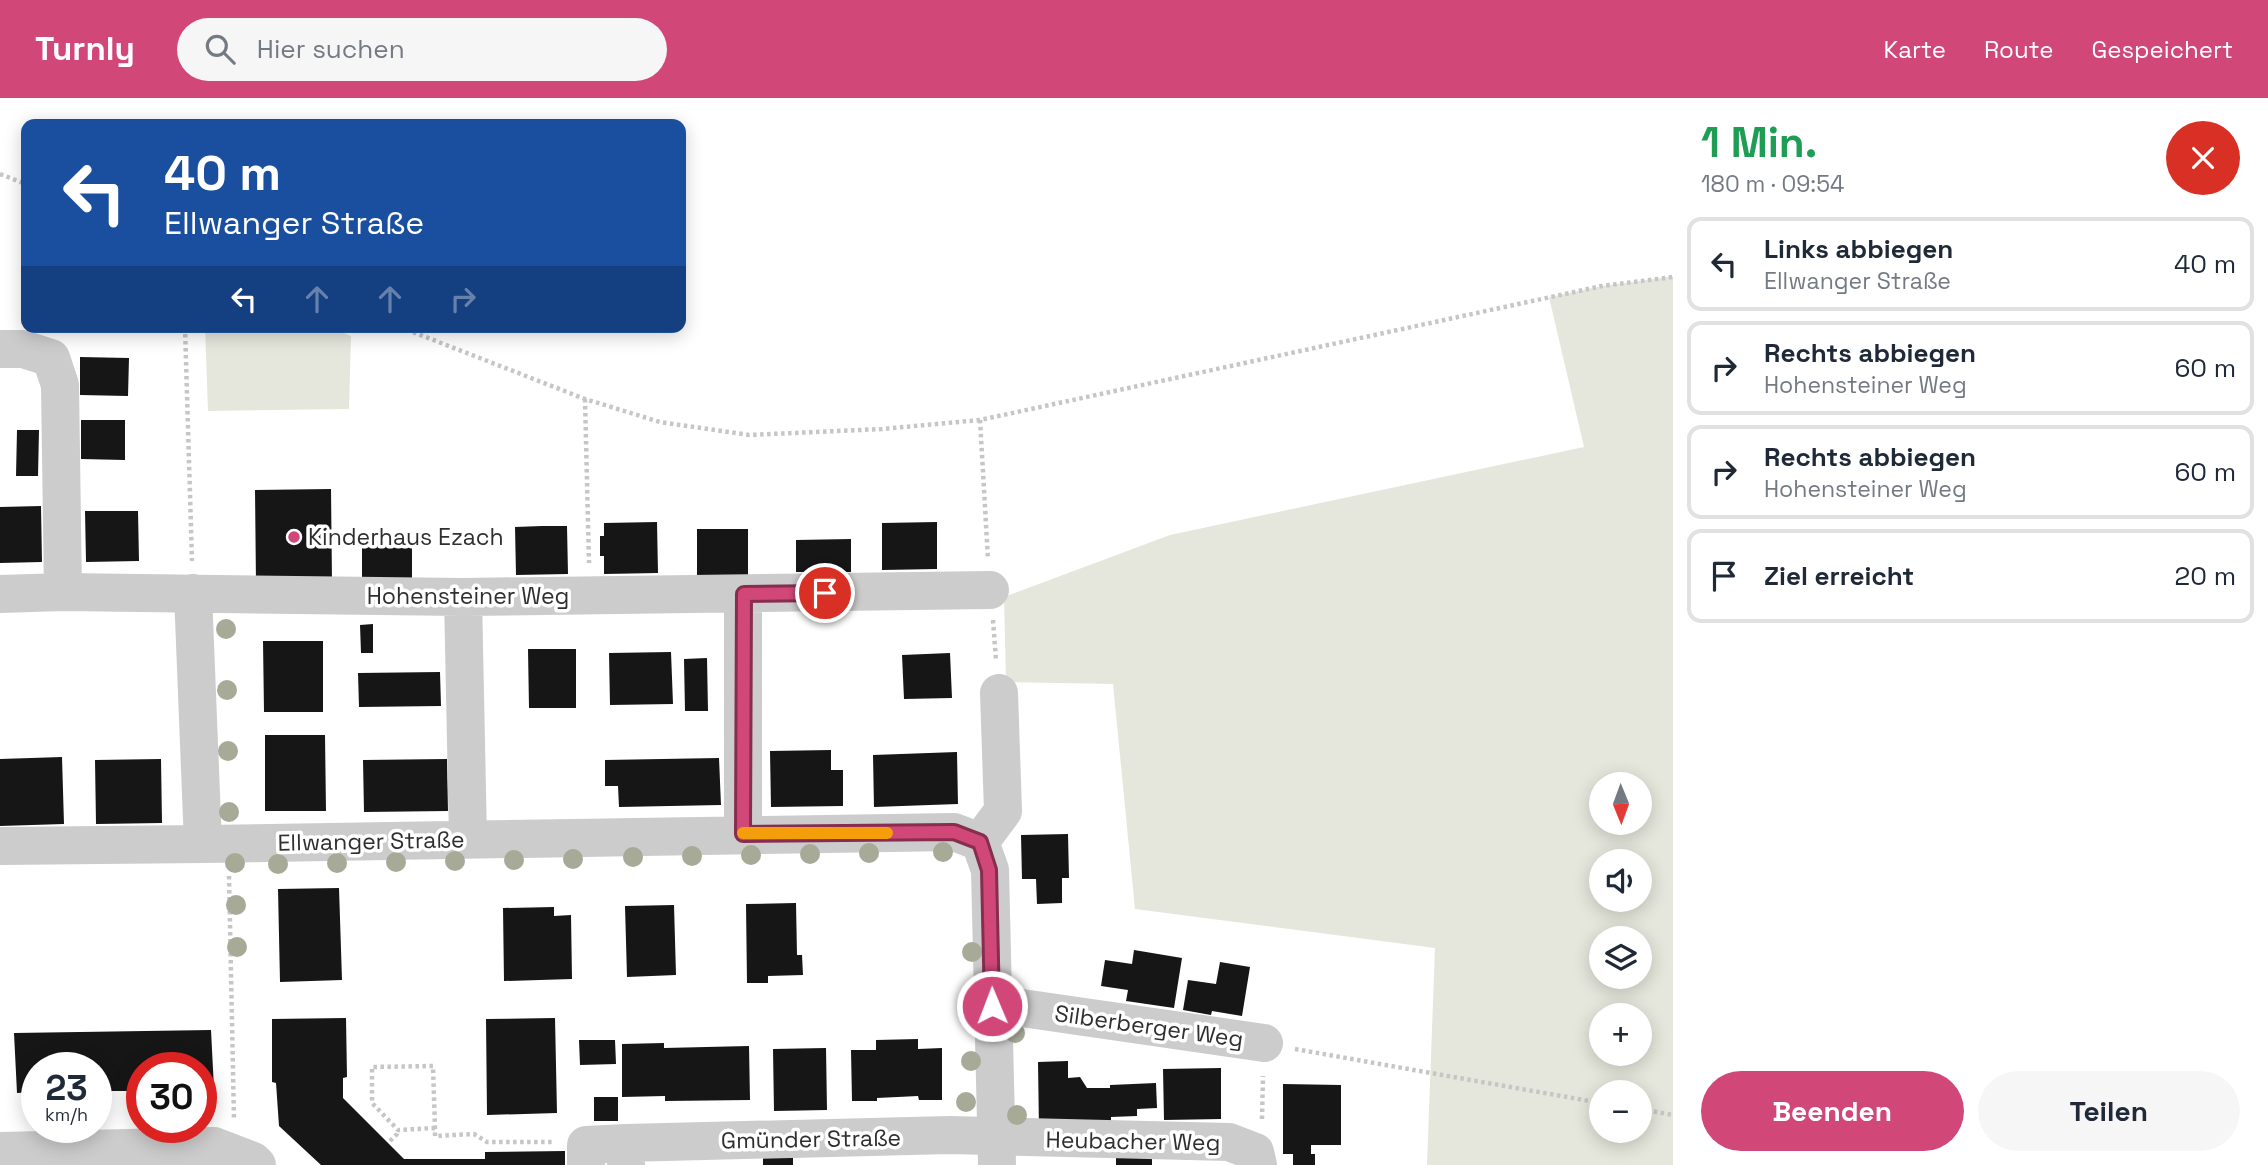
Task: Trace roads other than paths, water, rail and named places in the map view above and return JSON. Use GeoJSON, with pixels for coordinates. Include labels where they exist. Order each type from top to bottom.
{"type":"FeatureCollection","features":[{"type":"Feature","properties":{"kind":"street"},"geometry":{"type":"LineString","coordinates":[[0,349],[23,349],[51,358],[60,385],[63,592]]}},
{"type":"Feature","properties":{"kind":"street","name":"Hohensteiner Weg"},"geometry":{"type":"LineString","coordinates":[[193,593],[463,597],[990,590]]}},
{"type":"Feature","properties":{"kind":"street"},"geometry":{"type":"LineString","coordinates":[[0,594],[193,593],[216,844]]}},
{"type":"Feature","properties":{"kind":"street"},"geometry":{"type":"LineString","coordinates":[[743,834],[744,594]]}},
{"type":"Feature","properties":{"kind":"street"},"geometry":{"type":"LineString","coordinates":[[463,597],[468,839]]}},
{"type":"Feature","properties":{"kind":"street"},"geometry":{"type":"LineString","coordinates":[[997,1151],[989,870],[980,842],[1003,811],[999,693]]}},
{"type":"Feature","properties":{"kind":"street","name":"Ellwanger Straße"},"geometry":{"type":"LineString","coordinates":[[0,845],[954,832],[980,842]]}},
{"type":"Feature","properties":{"kind":"street","name":"Silberberger Weg"},"geometry":{"type":"LineString","coordinates":[[992,1006],[1264,1043]]}},
{"type":"Feature","properties":{"kind":"street","name":"Gmünder Straße"},"geometry":{"type":"LineString","coordinates":[[586,1155],[950,1135],[997,1151]]}},
{"type":"Feature","properties":{"kind":"street","name":"Heubacher Weg"},"geometry":{"type":"LineString","coordinates":[[997,1151],[1229,1142],[1256,1158]]}},
{"type":"Feature","properties":{"kind":"street"},"geometry":{"type":"LineString","coordinates":[[0,1151],[73,1157],[214,1146],[255,1163]]}},
{"type":"Feature","properties":{"kind":"place","name":"Kinderhaus Ezach"},"geometry":{"type":"Point","coordinates":[294,537]}}]}
